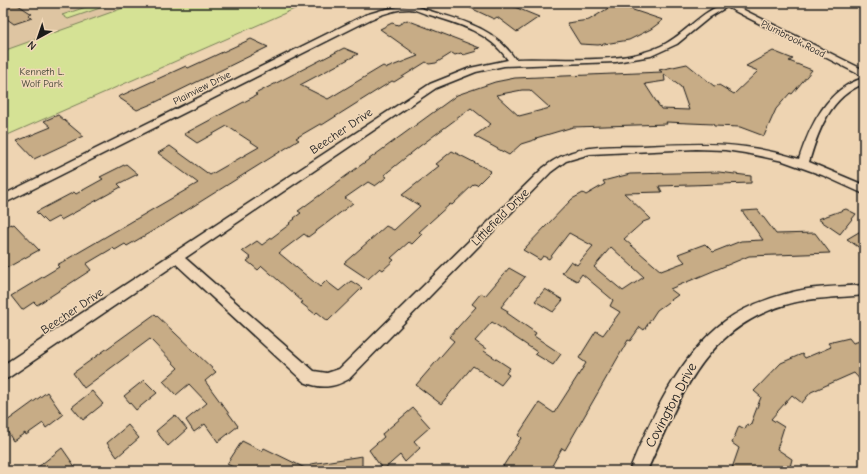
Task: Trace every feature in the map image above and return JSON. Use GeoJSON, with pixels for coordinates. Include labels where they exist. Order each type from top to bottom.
{"type":"FeatureCollection","features":[{"type":"Feature","properties":{"kind":"street","name":"Beecher Drive"},"geometry":{"type":"LineString","coordinates":[[3,373],[433,86],[478,68],[513,62],[602,59],[646,54],[661,49],[678,40],[714,10],[725,4]]}},
{"type":"Feature","properties":{"kind":"street","name":"Plumbrook Road"},"geometry":{"type":"LineString","coordinates":[[725,4],[864,74]]}},
{"type":"Feature","properties":{"kind":"street"},"geometry":{"type":"LineString","coordinates":[[412,5],[486,33],[501,45],[513,62]]}},
{"type":"Feature","properties":{"kind":"street","name":"Plainview Drive"},"geometry":{"type":"LineString","coordinates":[[3,200],[368,17],[412,5]]}},
{"type":"Feature","properties":{"kind":"street"},"geometry":{"type":"LineString","coordinates":[[803,164],[808,146],[819,124],[836,97],[846,88],[864,81]]}},
{"type":"Feature","properties":{"kind":"street","name":"Littlefield Drive"},"geometry":{"type":"LineString","coordinates":[[176,257],[309,377],[317,380],[327,380],[336,379],[344,374],[547,170],[561,159],[581,152],[704,146],[756,152],[803,164],[835,176],[864,190]]}},
{"type":"Feature","properties":{"kind":"street","name":"Covington Drive"},"geometry":{"type":"LineString","coordinates":[[638,471],[678,388],[698,356],[710,341],[726,327],[768,304],[813,294],[864,290]]}},
{"type":"Feature","properties":{"kind":"shaded area"},"geometry":{"type":"Polygon","coordinates":[[[3,3],[137,3],[3,51],[3,3]]]}},
{"type":"Feature","properties":{"kind":"green space"},"geometry":{"type":"Polygon","coordinates":[[[98,3],[106,6],[68,19],[62,15],[98,3]]]}},
{"type":"Feature","properties":{"kind":"green space","name":"Kenneth L. Wolf Park"},"geometry":{"type":"Polygon","coordinates":[[[137,3],[308,3],[3,137],[3,51],[137,3]]]}},
{"type":"Feature","properties":{"kind":"building"},"geometry":{"type":"Polygon","coordinates":[[[3,3],[15,3],[32,14],[28,15],[32,18],[14,24],[3,16],[3,3]]]}},
{"type":"Feature","properties":{"kind":"building"},"geometry":{"type":"Polygon","coordinates":[[[460,3],[505,3],[539,17],[517,32],[497,17],[494,19],[460,3]]]}},
{"type":"Feature","properties":{"kind":"building"},"geometry":{"type":"Polygon","coordinates":[[[615,4],[663,20],[651,29],[629,40],[598,45],[580,44],[567,23],[589,20],[615,4]]]}},
{"type":"Feature","properties":{"kind":"building"},"geometry":{"type":"Polygon","coordinates":[[[407,20],[480,48],[475,49],[477,51],[463,55],[461,53],[455,55],[452,53],[436,63],[429,64],[426,62],[394,82],[392,81],[322,125],[320,124],[296,138],[299,140],[168,222],[127,246],[125,244],[115,250],[113,248],[86,264],[91,270],[37,305],[34,302],[22,310],[11,296],[59,267],[57,265],[198,183],[158,153],[170,146],[210,175],[259,147],[227,126],[197,143],[184,134],[257,95],[255,94],[344,48],[358,54],[300,85],[328,99],[383,66],[387,68],[418,56],[380,29],[392,23],[398,25],[407,20]]]}},
{"type":"Feature","properties":{"kind":"building"},"geometry":{"type":"Polygon","coordinates":[[[251,39],[268,47],[154,103],[137,110],[118,97],[186,66],[188,68],[251,39]]]}},
{"type":"Feature","properties":{"kind":"building"},"geometry":{"type":"Polygon","coordinates":[[[773,51],[793,59],[789,61],[812,70],[792,94],[790,93],[776,109],[764,136],[740,127],[714,126],[713,124],[666,122],[667,124],[573,127],[521,144],[509,155],[474,136],[491,124],[471,108],[384,175],[387,177],[375,186],[368,182],[345,198],[353,203],[323,226],[308,237],[304,234],[279,253],[320,287],[326,281],[339,291],[351,281],[362,288],[328,321],[317,312],[315,314],[301,303],[303,302],[262,266],[258,270],[247,261],[251,258],[242,251],[257,241],[262,245],[290,224],[289,223],[295,219],[294,218],[301,213],[298,211],[457,95],[495,82],[515,78],[662,72],[659,70],[687,64],[714,86],[719,85],[734,94],[758,71],[746,66],[773,51]],[[664,74],[665,81],[645,84],[661,109],[689,110],[681,87],[664,74]],[[530,90],[496,95],[519,116],[550,108],[530,90]]]}},
{"type":"Feature","properties":{"kind":"building"},"geometry":{"type":"Polygon","coordinates":[[[58,115],[83,136],[34,159],[17,141],[51,127],[44,121],[58,115]]]}},
{"type":"Feature","properties":{"kind":"building"},"geometry":{"type":"Polygon","coordinates":[[[452,151],[491,171],[477,185],[474,184],[452,205],[450,204],[419,232],[422,234],[412,244],[409,242],[391,258],[394,260],[383,270],[380,268],[368,279],[344,263],[386,226],[394,230],[420,206],[402,195],[439,166],[436,164],[452,151]]]}},
{"type":"Feature","properties":{"kind":"building"},"geometry":{"type":"Polygon","coordinates":[[[126,164],[138,174],[118,184],[121,187],[61,220],[58,217],[47,223],[36,212],[74,192],[76,194],[103,179],[100,177],[126,164]]]}},
{"type":"Feature","properties":{"kind":"building"},"geometry":{"type":"Polygon","coordinates":[[[719,172],[751,176],[751,183],[659,186],[662,192],[624,193],[651,219],[643,222],[624,239],[661,271],[685,262],[678,254],[705,244],[713,252],[741,241],[763,240],[742,211],[758,210],[776,234],[815,233],[830,253],[749,256],[670,289],[678,295],[657,310],[644,330],[640,327],[630,341],[628,340],[565,450],[562,448],[549,471],[500,471],[521,438],[518,435],[539,403],[554,413],[586,363],[579,358],[596,331],[603,335],[620,312],[610,306],[613,300],[582,274],[577,281],[562,273],[571,261],[577,265],[593,246],[569,233],[549,259],[543,256],[540,260],[523,250],[572,199],[583,193],[586,195],[605,184],[603,181],[630,174],[719,172]],[[611,247],[594,267],[623,291],[644,277],[611,247]]]}},
{"type":"Feature","properties":{"kind":"building"},"geometry":{"type":"Polygon","coordinates":[[[846,209],[856,214],[840,234],[818,219],[846,209]]]}},
{"type":"Feature","properties":{"kind":"building"},"geometry":{"type":"Polygon","coordinates":[[[14,224],[39,250],[3,270],[3,228],[14,224]]]}},
{"type":"Feature","properties":{"kind":"building"},"geometry":{"type":"Polygon","coordinates":[[[864,229],[864,251],[847,239],[864,229]]]}},
{"type":"Feature","properties":{"kind":"building"},"geometry":{"type":"Polygon","coordinates":[[[509,268],[525,277],[501,307],[508,311],[507,313],[536,333],[534,336],[561,354],[553,365],[535,354],[537,352],[492,322],[475,341],[486,349],[484,351],[510,368],[506,373],[509,375],[501,385],[473,366],[441,404],[416,385],[454,341],[449,337],[476,307],[472,304],[481,293],[485,296],[509,268]]]}},
{"type":"Feature","properties":{"kind":"building"},"geometry":{"type":"Polygon","coordinates":[[[545,289],[563,300],[553,312],[535,301],[545,289]]]}},
{"type":"Feature","properties":{"kind":"building"},"geometry":{"type":"Polygon","coordinates":[[[155,314],[216,372],[205,381],[238,426],[218,442],[205,424],[194,432],[186,420],[207,403],[189,384],[176,395],[163,381],[178,368],[150,339],[84,388],[73,373],[155,314]]]}},
{"type":"Feature","properties":{"kind":"building"},"geometry":{"type":"Polygon","coordinates":[[[849,338],[853,343],[864,340],[864,384],[854,373],[811,392],[802,403],[792,395],[771,419],[784,427],[777,449],[792,459],[789,471],[731,471],[739,448],[732,443],[739,426],[745,429],[747,424],[750,426],[761,397],[754,391],[781,363],[802,354],[805,358],[831,347],[828,343],[849,338]]]}},
{"type":"Feature","properties":{"kind":"building"},"geometry":{"type":"Polygon","coordinates":[[[144,380],[157,393],[136,410],[124,396],[144,380]]]}},
{"type":"Feature","properties":{"kind":"building"},"geometry":{"type":"Polygon","coordinates":[[[92,391],[103,404],[83,420],[72,407],[92,391]]]}},
{"type":"Feature","properties":{"kind":"building"},"geometry":{"type":"Polygon","coordinates":[[[47,392],[63,415],[46,428],[43,423],[26,435],[25,433],[13,441],[3,424],[47,392]]]}},
{"type":"Feature","properties":{"kind":"building"},"geometry":{"type":"Polygon","coordinates":[[[413,408],[430,427],[414,441],[420,448],[405,462],[400,455],[383,470],[369,450],[384,437],[382,434],[413,408]]]}},
{"type":"Feature","properties":{"kind":"building"},"geometry":{"type":"Polygon","coordinates":[[[175,415],[187,429],[168,446],[156,431],[175,415]]]}},
{"type":"Feature","properties":{"kind":"building"},"geometry":{"type":"Polygon","coordinates":[[[128,425],[139,438],[117,457],[107,443],[128,425]]]}},
{"type":"Feature","properties":{"kind":"building"},"geometry":{"type":"Polygon","coordinates":[[[242,441],[262,451],[264,448],[311,471],[241,471],[227,464],[242,441]]]}},
{"type":"Feature","properties":{"kind":"building"},"geometry":{"type":"Polygon","coordinates":[[[62,448],[78,471],[33,471],[62,448]]]}},
{"type":"Feature","properties":{"kind":"building"},"geometry":{"type":"Polygon","coordinates":[[[362,456],[362,471],[312,471],[311,464],[362,456]]]}}]}
